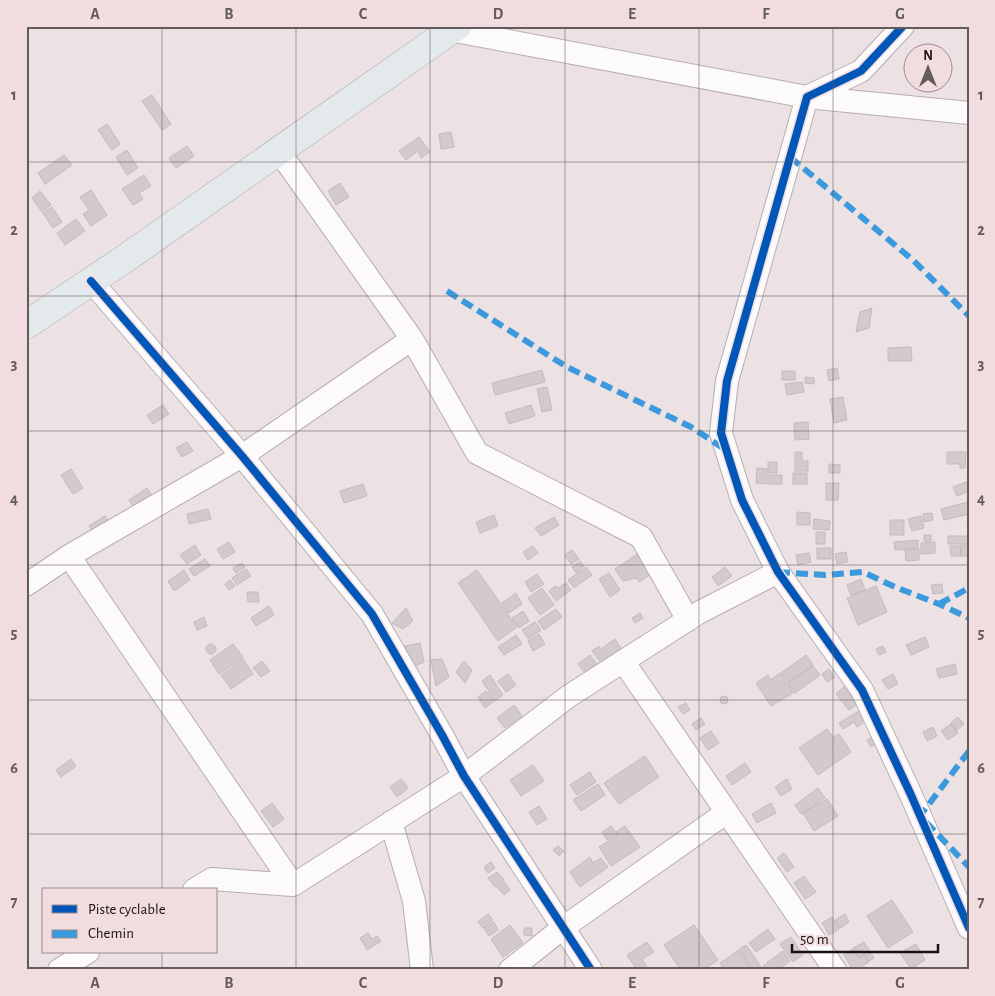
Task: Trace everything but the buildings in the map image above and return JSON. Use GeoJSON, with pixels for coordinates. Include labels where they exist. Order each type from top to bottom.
{"type":"FeatureCollection","features":[{"type":"Feature","properties":{"kind":"main road"},"geometry":{"type":"LineString","coordinates":[[26,325],[454,28]]}},
{"type":"Feature","properties":{"kind":"street"},"geometry":{"type":"LineString","coordinates":[[903,26],[861,71],[806,97],[727,381],[722,432],[742,500],[778,572],[862,690],[911,794],[969,928]]}},
{"type":"Feature","properties":{"kind":"street"},"geometry":{"type":"LineString","coordinates":[[454,28],[806,97],[969,113]]}},
{"type":"Feature","properties":{"kind":"street"},"geometry":{"type":"LineString","coordinates":[[278,150],[412,339],[477,453],[641,537],[688,620]]}},
{"type":"Feature","properties":{"kind":"street"},"geometry":{"type":"LineString","coordinates":[[91,281],[242,456],[372,614],[442,734],[464,776],[592,970]]}},
{"type":"Feature","properties":{"kind":"street"},"geometry":{"type":"LineString","coordinates":[[26,585],[69,556],[242,456],[412,339]]}},
{"type":"Feature","properties":{"kind":"street"},"geometry":{"type":"LineString","coordinates":[[69,556],[294,885]]}},
{"type":"Feature","properties":{"kind":"street"},"geometry":{"type":"LineString","coordinates":[[197,888],[212,879],[294,885],[464,776],[569,696],[623,661],[688,620],[778,572]]}},
{"type":"Feature","properties":{"kind":"street"},"geometry":{"type":"LineString","coordinates":[[623,661],[835,970]]}},
{"type":"Feature","properties":{"kind":"street"},"geometry":{"type":"LineString","coordinates":[[510,970],[564,927],[727,812]]}},
{"type":"Feature","properties":{"kind":"street"},"geometry":{"type":"LineString","coordinates":[[391,822],[414,901],[422,970]]}},
{"type":"Feature","properties":{"kind":"street"},"geometry":{"type":"LineString","coordinates":[[59,970],[85,954]]}},
{"type":"Feature","properties":{"kind":"marked path"},"geometry":{"type":"LineString","coordinates":[[790,157],[914,261],[969,316]]}},
{"type":"Feature","properties":{"kind":"marked path"},"geometry":{"type":"LineString","coordinates":[[447,291],[567,367],[691,427],[726,450]]}},
{"type":"Feature","properties":{"kind":"marked path"},"geometry":{"type":"LineString","coordinates":[[778,572],[825,575],[863,572],[969,618]]}},
{"type":"Feature","properties":{"kind":"marked path"},"geometry":{"type":"LineString","coordinates":[[939,604],[969,588]]}},
{"type":"Feature","properties":{"kind":"marked path"},"geometry":{"type":"LineString","coordinates":[[969,751],[920,816],[969,867]]}},
{"type":"Feature","properties":{"kind":"cycle path"},"geometry":{"type":"LineString","coordinates":[[903,26],[861,71],[807,97],[727,381],[721,433],[742,500],[778,572],[862,690],[911,795],[969,928]]}},
{"type":"Feature","properties":{"kind":"cycle path"},"geometry":{"type":"LineString","coordinates":[[91,281],[242,456],[372,614],[464,776],[591,970]]}}]}
